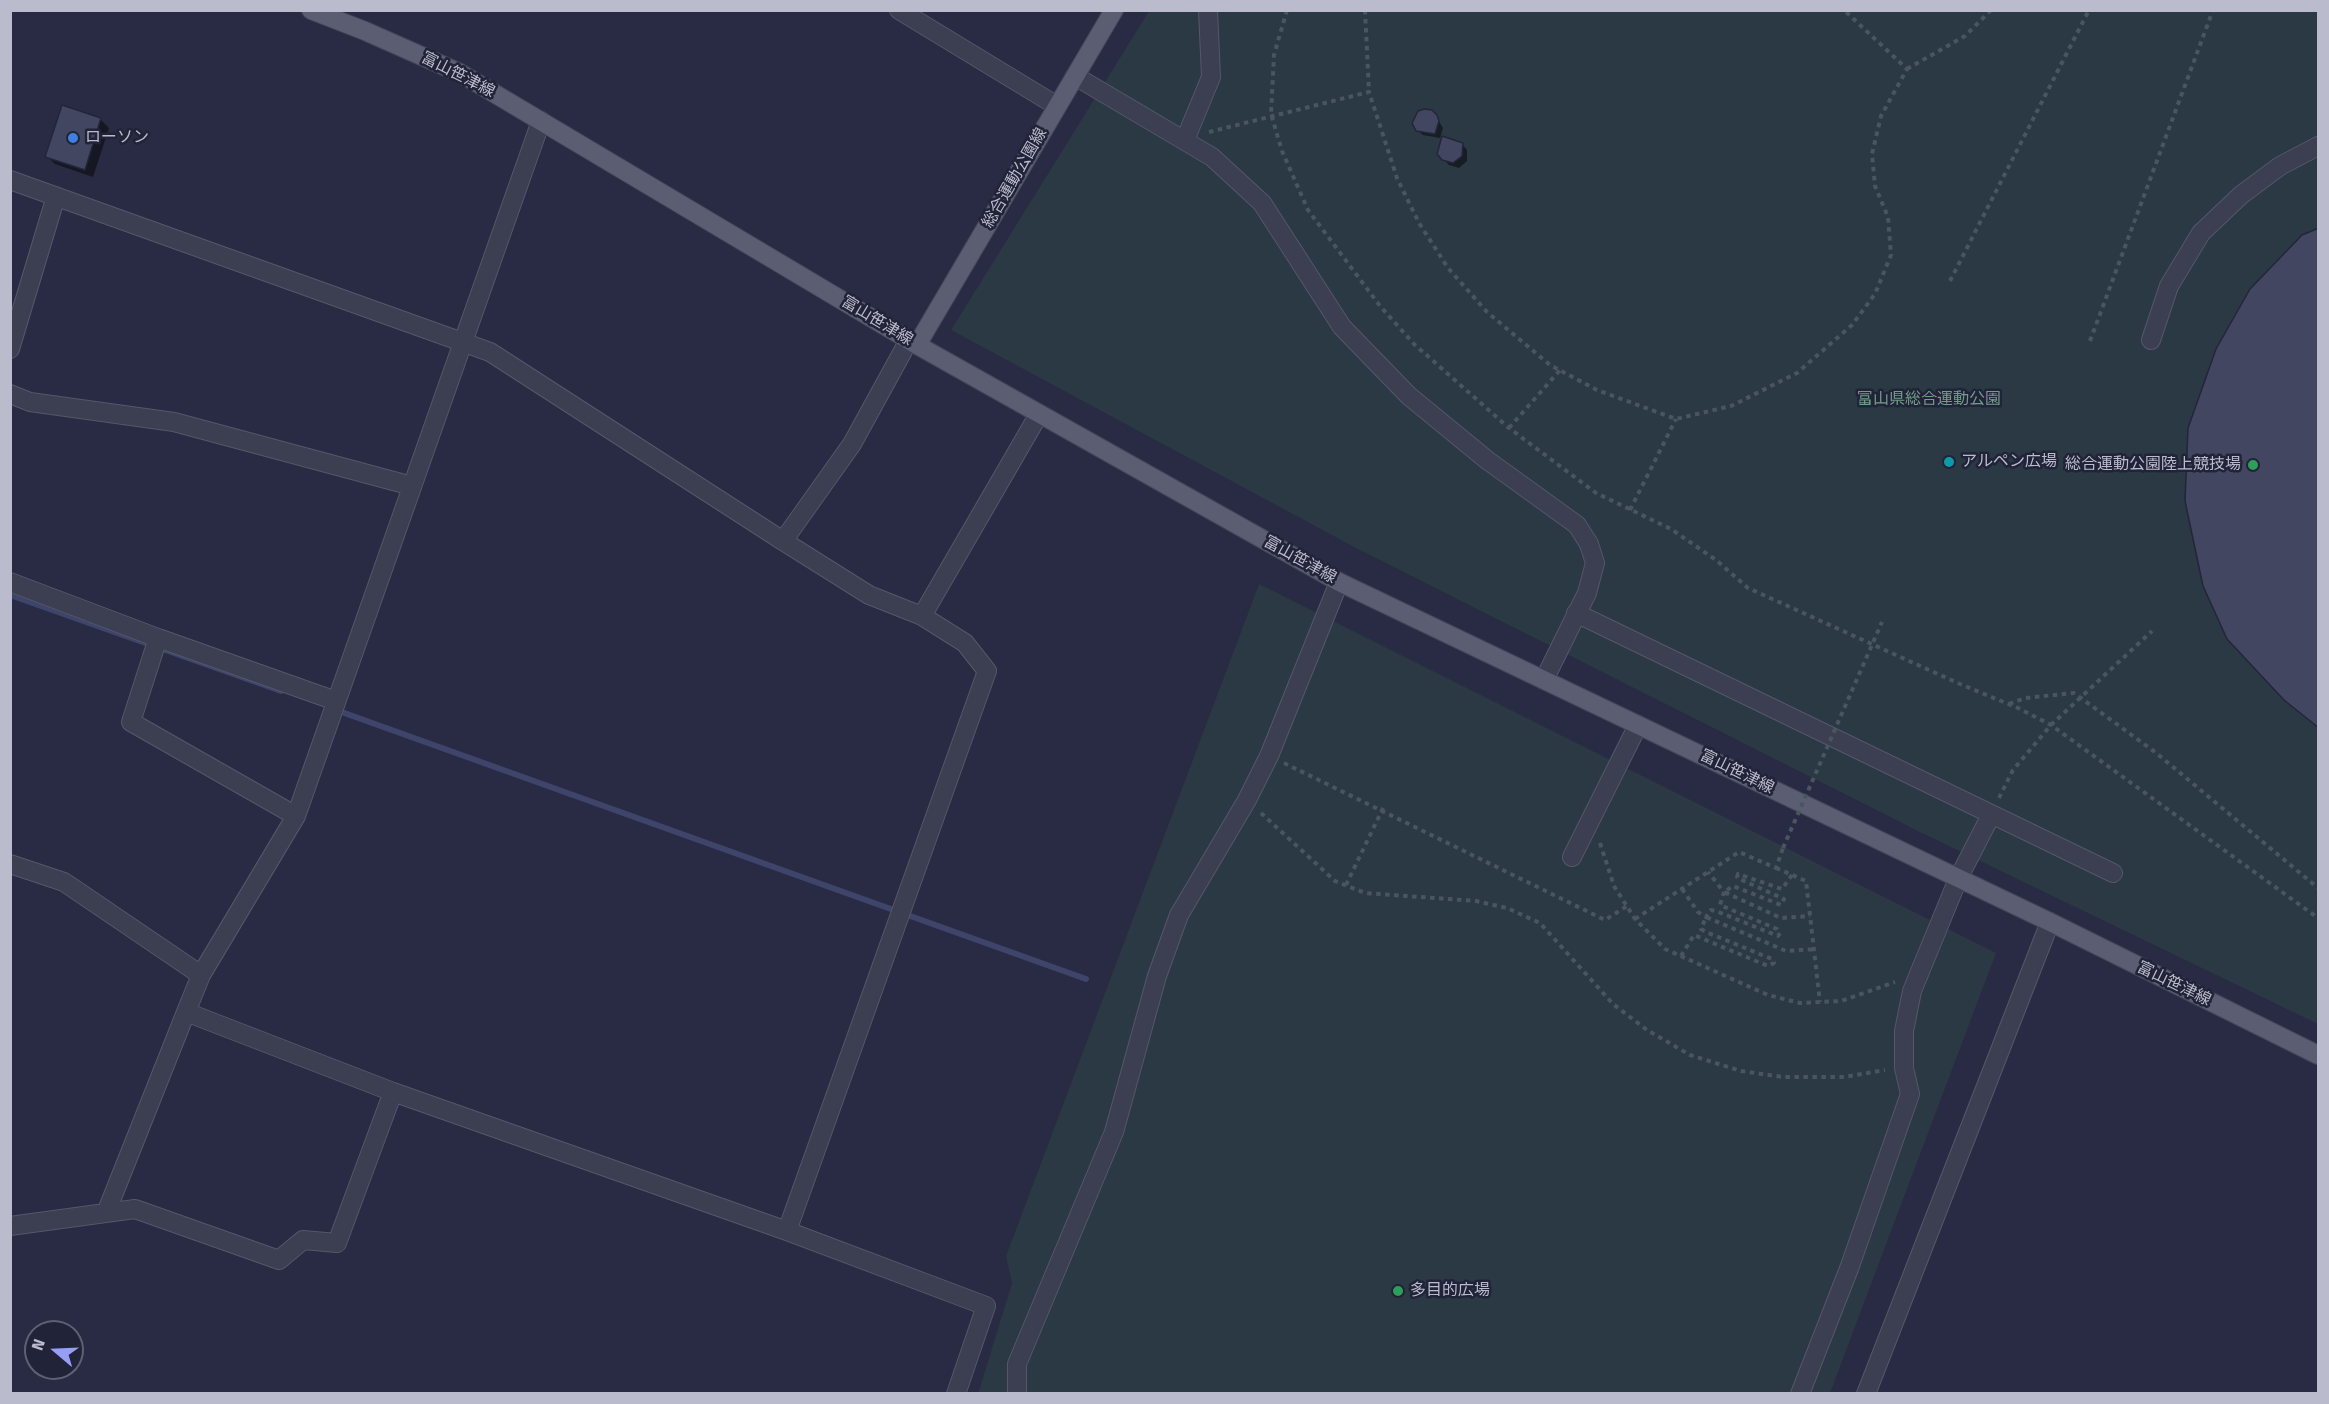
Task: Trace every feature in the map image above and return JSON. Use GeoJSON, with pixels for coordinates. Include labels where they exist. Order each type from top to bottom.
{"type":"FeatureCollection","features":[{"type":"Feature","properties":{"kind":"main road","name":"富山笹津線"},"geometry":{"type":"LineString","coordinates":[[311,10],[460,73],[913,342],[1339,582],[2050,922],[2319,1055]]}},
{"type":"Feature","properties":{"kind":"main road","name":"総合運動公園線"},"geometry":{"type":"LineString","coordinates":[[913,342],[1114,10]]}},
{"type":"Feature","properties":{"kind":"street"},"geometry":{"type":"LineString","coordinates":[[899,10],[1057,106]]}},
{"type":"Feature","properties":{"kind":"street"},"geometry":{"type":"LineString","coordinates":[[1185,140],[1211,77],[1208,10]]}},
{"type":"Feature","properties":{"kind":"street"},"geometry":{"type":"LineString","coordinates":[[1075,76],[1212,157],[1262,203],[1342,327],[1409,396],[1487,460],[1577,525],[1589,544],[1595,563],[1587,593],[1544,680]]}},
{"type":"Feature","properties":{"kind":"street"},"geometry":{"type":"LineString","coordinates":[[106,1213],[201,975],[296,816],[541,121]]}},
{"type":"Feature","properties":{"kind":"street"},"geometry":{"type":"LineString","coordinates":[[2151,340],[2169,286],[2201,233],[2241,195],[2280,166],[2319,146]]}},
{"type":"Feature","properties":{"kind":"street"},"geometry":{"type":"LineString","coordinates":[[10,180],[490,352],[869,595],[922,616],[965,643],[987,671],[787,1231]]}},
{"type":"Feature","properties":{"kind":"street"},"geometry":{"type":"LineString","coordinates":[[10,349],[56,196]]}},
{"type":"Feature","properties":{"kind":"street"},"geometry":{"type":"LineString","coordinates":[[783,541],[852,444],[913,342]]}},
{"type":"Feature","properties":{"kind":"street"},"geometry":{"type":"LineString","coordinates":[[10,394],[30,402],[174,422],[412,486]]}},
{"type":"Feature","properties":{"kind":"street"},"geometry":{"type":"LineString","coordinates":[[922,616],[1039,414]]}},
{"type":"Feature","properties":{"kind":"street"},"geometry":{"type":"LineString","coordinates":[[10,582],[156,644],[335,706]]}},
{"type":"Feature","properties":{"kind":"street"},"geometry":{"type":"LineString","coordinates":[[1017,1394],[1017,1364],[1114,1132],[1157,976],[1179,915],[1247,800],[1269,756],[1339,582]]}},
{"type":"Feature","properties":{"kind":"street"},"geometry":{"type":"LineString","coordinates":[[1576,613],[2113,873]]}},
{"type":"Feature","properties":{"kind":"street"},"geometry":{"type":"LineString","coordinates":[[156,644],[131,722],[296,816]]}},
{"type":"Feature","properties":{"kind":"street"},"geometry":{"type":"LineString","coordinates":[[1572,857],[1638,725]]}},
{"type":"Feature","properties":{"kind":"street"},"geometry":{"type":"LineString","coordinates":[[1800,1394],[1850,1266],[1910,1094],[1904,1068],[1904,1031],[1912,991],[1958,879],[1991,815]]}},
{"type":"Feature","properties":{"kind":"street"},"geometry":{"type":"LineString","coordinates":[[10,864],[64,882],[201,975]]}},
{"type":"Feature","properties":{"kind":"street"},"geometry":{"type":"LineString","coordinates":[[1866,1394],[2050,922]]}},
{"type":"Feature","properties":{"kind":"street"},"geometry":{"type":"LineString","coordinates":[[186,1012],[393,1092],[787,1231],[986,1306],[956,1394]]}},
{"type":"Feature","properties":{"kind":"street"},"geometry":{"type":"LineString","coordinates":[[10,1226],[135,1209],[279,1260],[303,1240],[337,1243],[393,1092]]}},
{"type":"Feature","properties":{"kind":"path"},"geometry":{"type":"LineString","coordinates":[[1287,10],[1274,55],[1271,114],[1282,151],[1308,210],[1380,306],[1414,344],[1509,428],[1596,493],[1671,529],[1716,560],[1748,588],[1950,680],[2009,704],[2051,725],[2319,918]]}},
{"type":"Feature","properties":{"kind":"path"},"geometry":{"type":"LineString","coordinates":[[1365,10],[1369,93],[1397,178],[1419,223],[1448,268],[1487,312],[1520,341],[1560,370],[1597,390],[1676,419],[1731,406],[1797,373],[1852,325],[1875,294],[1891,255],[1888,217],[1875,186],[1872,154],[1881,116],[1907,69],[1965,36],[1991,10]]}},
{"type":"Feature","properties":{"kind":"path"},"geometry":{"type":"LineString","coordinates":[[1844,10],[1907,69]]}},
{"type":"Feature","properties":{"kind":"path"},"geometry":{"type":"LineString","coordinates":[[1950,281],[2089,10]]}},
{"type":"Feature","properties":{"kind":"path"},"geometry":{"type":"LineString","coordinates":[[2090,341],[2213,10]]}},
{"type":"Feature","properties":{"kind":"path"},"geometry":{"type":"LineString","coordinates":[[1205,133],[1271,114],[1369,93]]}},
{"type":"Feature","properties":{"kind":"path"},"geometry":{"type":"LineString","coordinates":[[1509,428],[1560,370]]}},
{"type":"Feature","properties":{"kind":"path"},"geometry":{"type":"LineString","coordinates":[[1630,510],[1676,419]]}},
{"type":"Feature","properties":{"kind":"path"},"geometry":{"type":"LineString","coordinates":[[1776,868],[1882,622]]}},
{"type":"Feature","properties":{"kind":"path"},"geometry":{"type":"LineString","coordinates":[[1991,815],[2013,770],[2051,725],[2152,631]]}},
{"type":"Feature","properties":{"kind":"path"},"geometry":{"type":"LineString","coordinates":[[2009,704],[2025,698],[2074,693],[2155,752],[2319,888]]}},
{"type":"Feature","properties":{"kind":"path"},"geometry":{"type":"LineString","coordinates":[[1269,756],[1605,920],[1627,906]]}},
{"type":"Feature","properties":{"kind":"path"},"geometry":{"type":"LineString","coordinates":[[1247,800],[1327,874],[1365,893],[1476,901],[1506,908],[1540,923],[1612,1004],[1647,1030],[1690,1055],[1742,1071],[1783,1077],[1844,1077],[1904,1068]]}},
{"type":"Feature","properties":{"kind":"path"},"geometry":{"type":"LineString","coordinates":[[1346,885],[1385,804]]}},
{"type":"Feature","properties":{"kind":"path"},"geometry":{"type":"LineString","coordinates":[[1592,817],[1614,886],[1635,919],[1665,949],[1768,995],[1800,1003],[1841,1001],[1919,974]]}},
{"type":"Feature","properties":{"kind":"path"},"geometry":{"type":"LineString","coordinates":[[1635,919],[1739,852],[1806,881],[1820,1002]]}},
{"type":"Feature","properties":{"kind":"path"},"geometry":{"type":"LineString","coordinates":[[1708,872],[1724,892],[1781,918],[1810,916]]}},
{"type":"Feature","properties":{"kind":"path"},"geometry":{"type":"LineString","coordinates":[[1681,956],[1694,934],[1768,966],[1774,963],[1772,959],[1701,929],[1711,910],[1716,910],[1778,936],[1780,933],[1777,929],[1720,905],[1724,892],[1733,886],[1781,905],[1784,898],[1742,880],[1737,877],[1738,873],[1782,890],[1792,875]]}},
{"type":"Feature","properties":{"kind":"path"},"geometry":{"type":"LineString","coordinates":[[1682,889],[1698,912],[1706,917],[1786,951],[1815,949]]}},
{"type":"Feature","properties":{"kind":"green space","name":"富山県総合運動公園"},"geometry":{"type":"Polygon","coordinates":[[[1149,11],[2318,11],[2318,1024],[1920,832],[1356,548],[951,330],[1149,11]]]}},
{"type":"Feature","properties":{"kind":"green space"},"geometry":{"type":"Polygon","coordinates":[[[1259,584],[1996,953],[1830,1393],[978,1394],[1012,1283],[1006,1256],[1259,584]]]}},
{"type":"Feature","properties":{"kind":"building","name":"ローソン"},"geometry":{"type":"Polygon","coordinates":[[[62,105],[101,118],[85,170],[45,157],[62,105]]]}},
{"type":"Feature","properties":{"kind":"building"},"geometry":{"type":"Polygon","coordinates":[[[1432,110],[1437,115],[1439,121],[1435,134],[1416,131],[1412,123],[1418,111],[1432,110]]]}},
{"type":"Feature","properties":{"kind":"building"},"geometry":{"type":"Polygon","coordinates":[[[1442,136],[1463,143],[1462,156],[1453,163],[1442,160],[1437,154],[1442,136]]]}},
{"type":"Feature","properties":{"kind":"building","name":"総合運動公園陸上競技場"},"geometry":{"type":"Polygon","coordinates":[[[2319,228],[2319,728],[2284,700],[2227,639],[2203,586],[2185,501],[2188,428],[2216,349],[2250,289],[2302,235],[2319,228]]]}},
{"type":"Feature","properties":{"kind":"waterway"},"geometry":{"type":"LineString","coordinates":[[10,595],[281,691]]}},
{"type":"Feature","properties":{"kind":"waterway"},"geometry":{"type":"LineString","coordinates":[[336,710],[1086,979]]}},
{"type":"Feature","properties":{"kind":"place","name":"ローソン"},"geometry":{"type":"Point","coordinates":[73,138]}},
{"type":"Feature","properties":{"kind":"place","name":"アルペン広場"},"geometry":{"type":"Point","coordinates":[1949,462]}},
{"type":"Feature","properties":{"kind":"place","name":"総合運動公園陸上競技場"},"geometry":{"type":"Point","coordinates":[2253,465]}},
{"type":"Feature","properties":{"kind":"place","name":"多目的広場"},"geometry":{"type":"Point","coordinates":[1398,1291]}}]}
